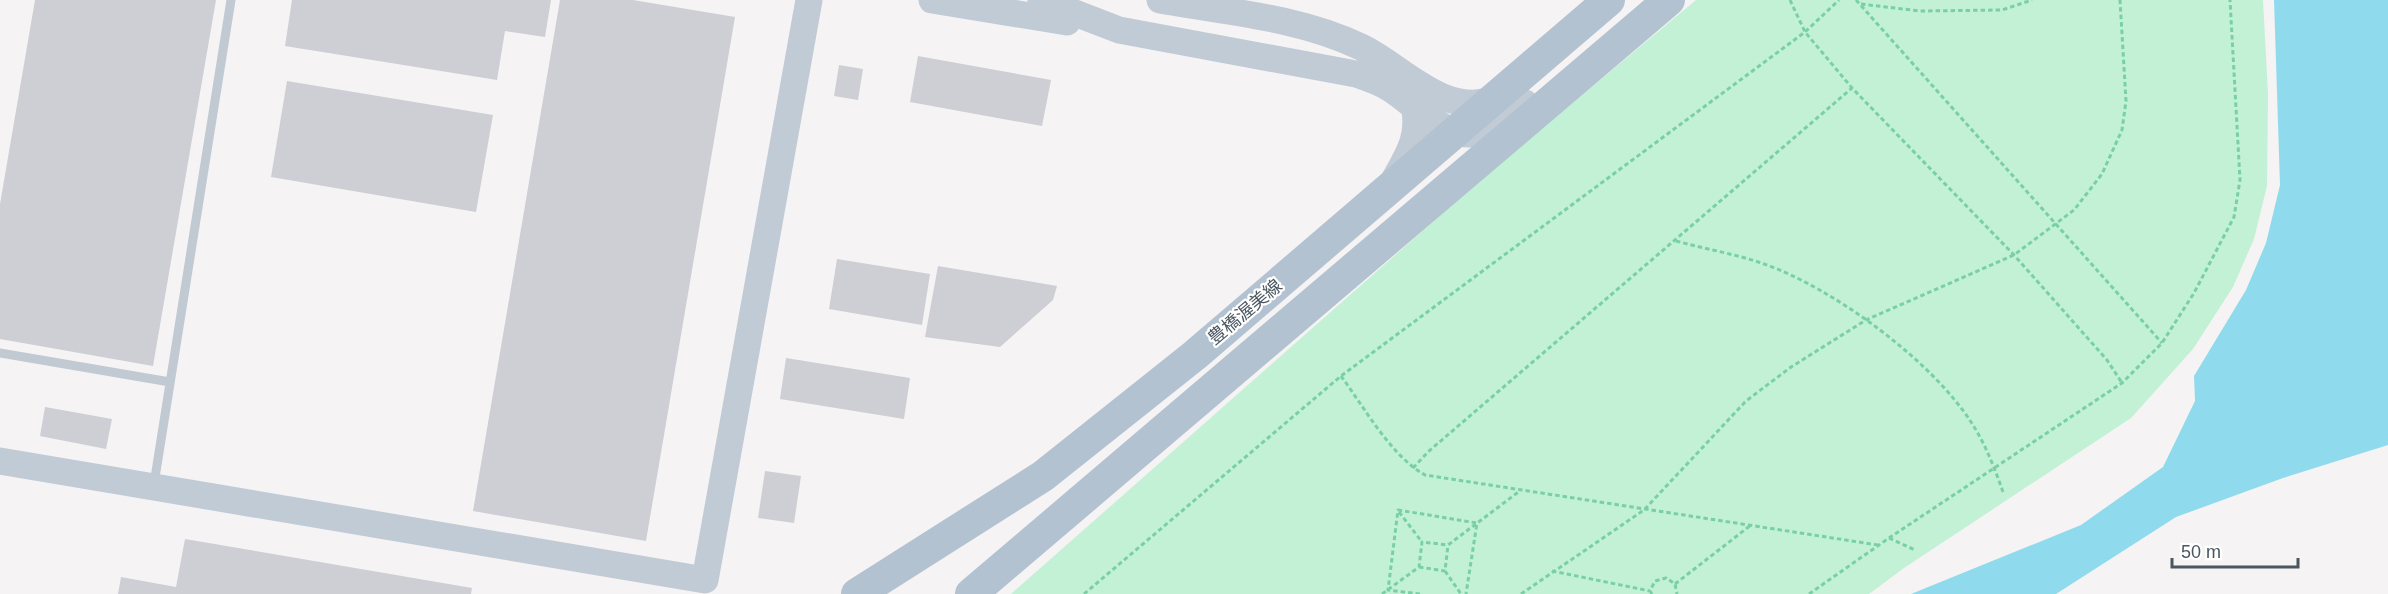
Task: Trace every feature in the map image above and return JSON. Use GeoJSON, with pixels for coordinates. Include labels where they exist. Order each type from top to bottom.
{"type":"FeatureCollection","features":[{"type":"Feature","properties":{"kind":"main road","name":"豊橋渥美線"},"geometry":{"type":"LineString","coordinates":[[857,594],[1042,476],[1195,355],[1610,0]]}},
{"type":"Feature","properties":{"kind":"main road"},"geometry":{"type":"LineString","coordinates":[[972,594],[1669,0]]}},
{"type":"Feature","properties":{"kind":"street"},"geometry":{"type":"LineString","coordinates":[[0,461],[705,580],[808,0]]}},
{"type":"Feature","properties":{"kind":"street"},"geometry":{"type":"LineString","coordinates":[[932,0],[983,3],[1356,74],[1388,87],[1436,123],[1456,133],[1486,132],[1502,122],[1646,0]]}},
{"type":"Feature","properties":{"kind":"street"},"geometry":{"type":"LineString","coordinates":[[1041,0],[1119,30]]}},
{"type":"Feature","properties":{"kind":"street"},"geometry":{"type":"LineString","coordinates":[[1160,0],[1314,28],[1362,47],[1451,100],[1480,104],[1497,98]]}},
{"type":"Feature","properties":{"kind":"street"},"geometry":{"type":"LineString","coordinates":[[1400,71],[1456,133],[1463,159],[1456,182]]}},
{"type":"Feature","properties":{"kind":"street"},"geometry":{"type":"LineString","coordinates":[[1388,192],[1415,140],[1418,124],[1414,106]]}},
{"type":"Feature","properties":{"kind":"lane"},"geometry":{"type":"LineString","coordinates":[[154,487],[231,0]]}},
{"type":"Feature","properties":{"kind":"lane"},"geometry":{"type":"LineString","coordinates":[[0,353],[170,382]]}},
{"type":"Feature","properties":{"kind":"path"},"geometry":{"type":"LineString","coordinates":[[1790,0],[1805,32],[1852,88],[2014,255],[2106,360],[2122,384]]}},
{"type":"Feature","properties":{"kind":"path"},"geometry":{"type":"LineString","coordinates":[[1084,594],[1341,376],[1805,32],[1839,0]]}},
{"type":"Feature","properties":{"kind":"path"},"geometry":{"type":"LineString","coordinates":[[1858,2],[1920,11],[2002,10],[2032,0]]}},
{"type":"Feature","properties":{"kind":"path"},"geometry":{"type":"LineString","coordinates":[[1521,594],[1644,510],[1746,401],[1791,367],[1866,320],[2014,255],[2074,210],[2102,174],[2122,130],[2126,101],[2120,0]]}},
{"type":"Feature","properties":{"kind":"path"},"geometry":{"type":"LineString","coordinates":[[1809,594],[1878,545],[2122,384],[2162,343],[2194,293],[2234,217],[2240,180],[2230,0]]}},
{"type":"Feature","properties":{"kind":"path"},"geometry":{"type":"LineString","coordinates":[[1858,2],[2162,343]]}},
{"type":"Feature","properties":{"kind":"path"},"geometry":{"type":"LineString","coordinates":[[1413,468],[1429,451],[1676,242],[1852,88]]}},
{"type":"Feature","properties":{"kind":"path"},"geometry":{"type":"LineString","coordinates":[[1676,242],[1764,264],[1837,298],[1866,320],[1929,372],[1971,422],[1995,468],[2003,492]]}},
{"type":"Feature","properties":{"kind":"path"},"geometry":{"type":"LineString","coordinates":[[1341,376],[1396,450],[1413,468],[1425,475],[1878,545]]}},
{"type":"Feature","properties":{"kind":"path"},"geometry":{"type":"LineString","coordinates":[[1422,542],[1448,545],[1522,489]]}},
{"type":"Feature","properties":{"kind":"path"},"geometry":{"type":"LineString","coordinates":[[1398,510],[1477,523]]}},
{"type":"Feature","properties":{"kind":"path"},"geometry":{"type":"LineString","coordinates":[[1398,510],[1422,542],[1419,567]]}},
{"type":"Feature","properties":{"kind":"path"},"geometry":{"type":"LineString","coordinates":[[1388,590],[1398,510]]}},
{"type":"Feature","properties":{"kind":"path"},"geometry":{"type":"LineString","coordinates":[[1466,594],[1477,523]]}},
{"type":"Feature","properties":{"kind":"path"},"geometry":{"type":"LineString","coordinates":[[1675,584],[1751,525]]}},
{"type":"Feature","properties":{"kind":"path"},"geometry":{"type":"LineString","coordinates":[[1889,538],[1916,550]]}},
{"type":"Feature","properties":{"kind":"path"},"geometry":{"type":"LineString","coordinates":[[1448,545],[1445,571],[1461,594]]}},
{"type":"Feature","properties":{"kind":"path"},"geometry":{"type":"LineString","coordinates":[[1382,594],[1419,567],[1445,571]]}},
{"type":"Feature","properties":{"kind":"path"},"geometry":{"type":"LineString","coordinates":[[1552,571],[1651,592],[1655,581],[1666,578],[1675,584],[1678,594]]}},
{"type":"Feature","properties":{"kind":"path"},"geometry":{"type":"LineString","coordinates":[[1388,590],[1420,594]]}},
{"type":"Feature","properties":{"kind":"green space"},"geometry":{"type":"Polygon","coordinates":[[[1696,0],[2263,0],[2268,94],[2267,186],[2254,239],[2233,287],[2193,349],[2131,418],[1904,568],[1869,594],[1011,594],[1486,175],[1696,0]]]}},
{"type":"Feature","properties":{"kind":"water"},"geometry":{"type":"Polygon","coordinates":[[[2274,0],[2388,0],[2388,445],[2283,478],[2176,517],[2056,594],[1911,594],[2081,525],[2163,467],[2195,401],[2194,376],[2246,290],[2266,243],[2280,185],[2274,0]]]}},
{"type":"Feature","properties":{"kind":"building"},"geometry":{"type":"Polygon","coordinates":[[[35,0],[216,0],[153,366],[0,339],[0,204],[35,0]]]}},
{"type":"Feature","properties":{"kind":"building"},"geometry":{"type":"Polygon","coordinates":[[[292,0],[551,0],[545,37],[505,31],[497,80],[285,46],[292,0]]]}},
{"type":"Feature","properties":{"kind":"building"},"geometry":{"type":"Polygon","coordinates":[[[560,0],[633,0],[735,17],[646,541],[473,511],[560,0]]]}},
{"type":"Feature","properties":{"kind":"building"},"geometry":{"type":"Polygon","coordinates":[[[918,56],[1051,80],[1042,126],[910,102],[918,56]]]}},
{"type":"Feature","properties":{"kind":"building"},"geometry":{"type":"Polygon","coordinates":[[[839,65],[863,69],[858,100],[834,96],[839,65]]]}},
{"type":"Feature","properties":{"kind":"building"},"geometry":{"type":"Polygon","coordinates":[[[287,81],[493,115],[476,212],[271,177],[287,81]]]}},
{"type":"Feature","properties":{"kind":"building"},"geometry":{"type":"Polygon","coordinates":[[[837,259],[930,274],[922,325],[829,309],[837,259]]]}},
{"type":"Feature","properties":{"kind":"building"},"geometry":{"type":"Polygon","coordinates":[[[938,266],[1057,286],[1053,300],[1000,347],[925,337],[938,266]]]}},
{"type":"Feature","properties":{"kind":"building"},"geometry":{"type":"Polygon","coordinates":[[[786,358],[910,378],[904,419],[780,399],[786,358]]]}},
{"type":"Feature","properties":{"kind":"building"},"geometry":{"type":"Polygon","coordinates":[[[45,407],[112,419],[106,449],[40,436],[45,407]]]}},
{"type":"Feature","properties":{"kind":"building"},"geometry":{"type":"Polygon","coordinates":[[[765,471],[801,476],[794,523],[758,518],[765,471]]]}},
{"type":"Feature","properties":{"kind":"building"},"geometry":{"type":"Polygon","coordinates":[[[185,539],[472,588],[471,594],[118,594],[121,577],[176,587],[185,539]]]}}]}
